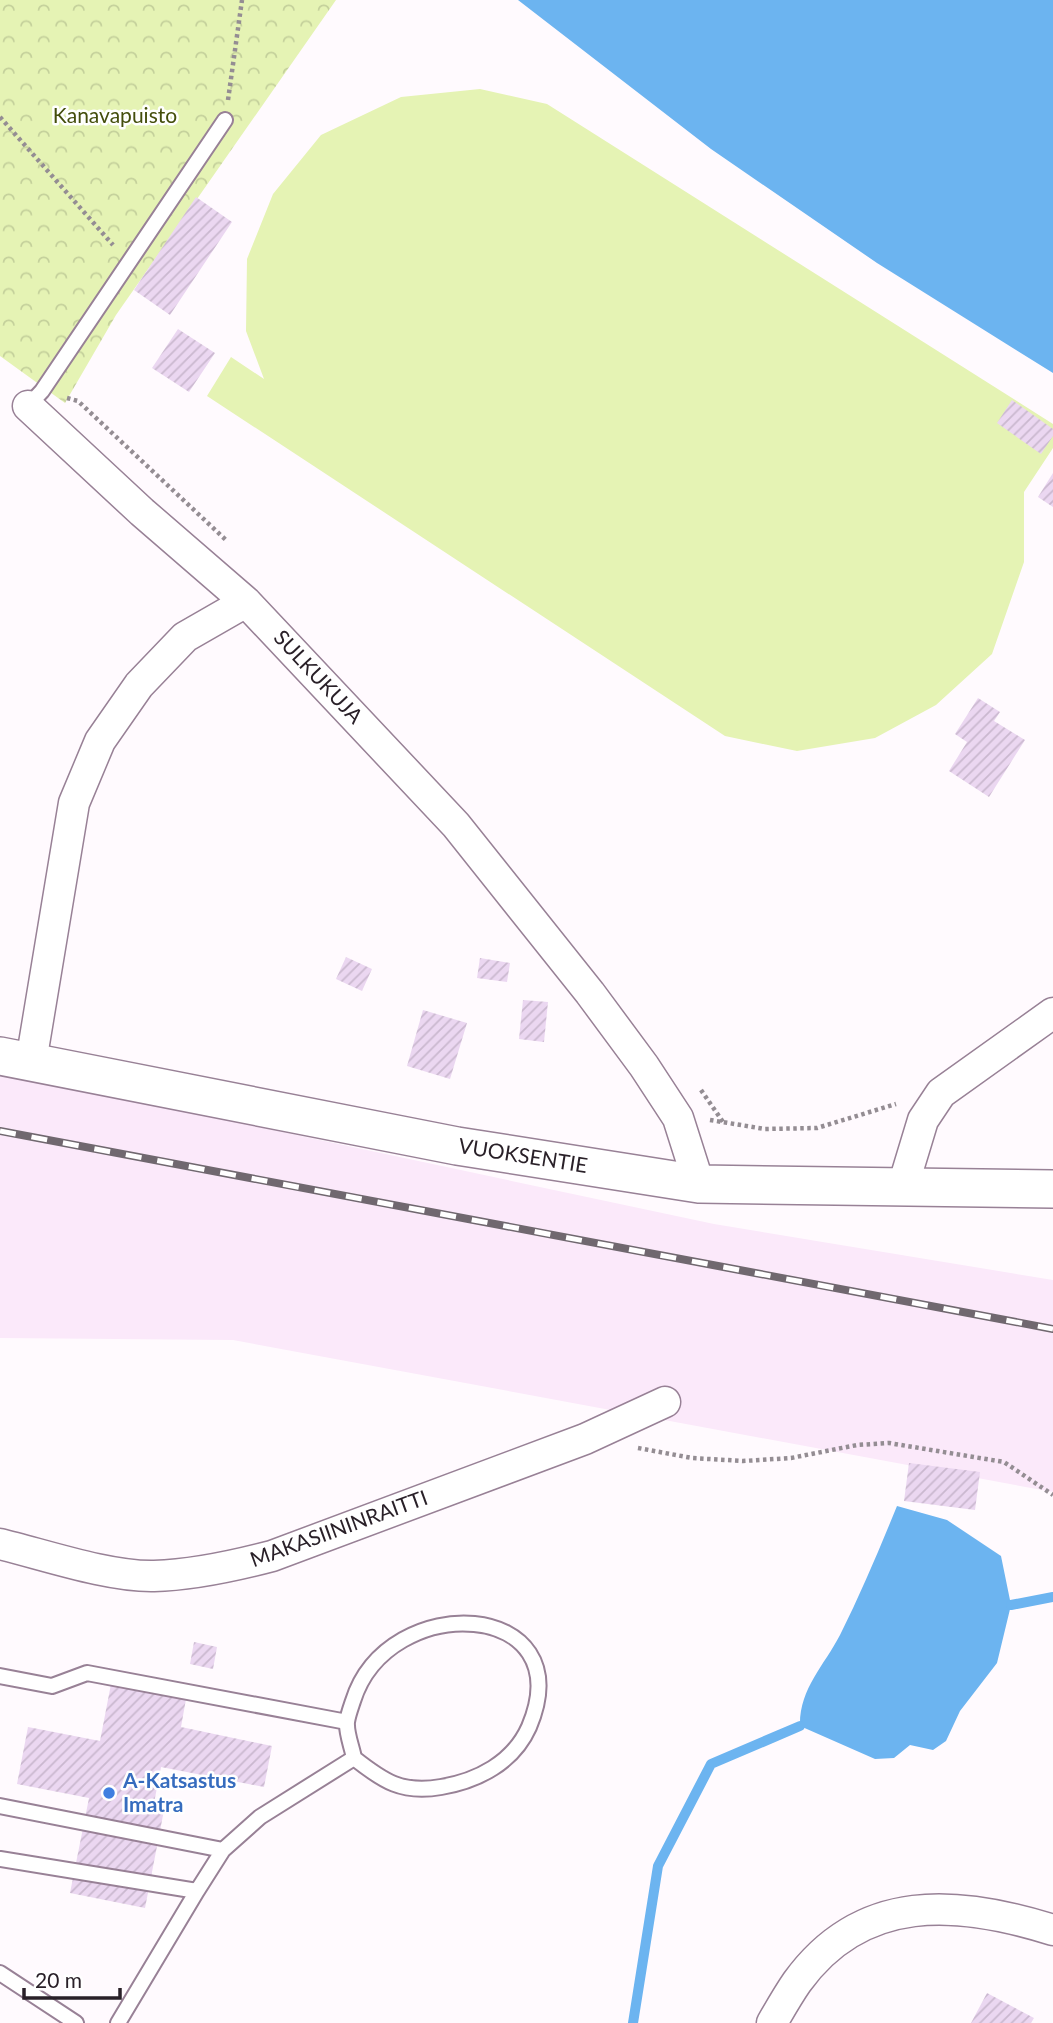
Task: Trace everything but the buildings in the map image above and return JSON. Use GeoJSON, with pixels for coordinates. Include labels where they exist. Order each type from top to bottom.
{"type":"FeatureCollection","features":[{"type":"Feature","properties":{"kind":"street","name":"SULKUKUJA"},"geometry":{"type":"LineString","coordinates":[[27,405],[142,512],[246,602],[456,825],[590,993],[678,1118],[699,1184]]}},
{"type":"Feature","properties":{"kind":"street"},"geometry":{"type":"LineString","coordinates":[[15,1059],[74,803],[100,741],[139,685],[185,637],[246,602]]}},
{"type":"Feature","properties":{"kind":"street"},"geometry":{"type":"LineString","coordinates":[[903,1185],[923,1120],[941,1093],[1053,1013]]}},
{"type":"Feature","properties":{"kind":"street","name":"VUOKSENTIE"},"geometry":{"type":"LineString","coordinates":[[15,1059],[457,1146],[699,1184],[1053,1189]]}},
{"type":"Feature","properties":{"kind":"street","name":"MAKASIININRAITTI"},"geometry":{"type":"LineString","coordinates":[[0,1544],[119,1572],[153,1576],[223,1568],[272,1556],[585,1439],[665,1402]]}},
{"type":"Feature","properties":{"kind":"street"},"geometry":{"type":"LineString","coordinates":[[772,2023],[797,1982],[819,1957],[856,1930],[889,1913],[930,1907],[967,1909],[1053,1930]]}},
{"type":"Feature","properties":{"kind":"lane"},"geometry":{"type":"LineString","coordinates":[[27,405],[42,391],[225,120]]}},
{"type":"Feature","properties":{"kind":"lane"},"geometry":{"type":"LineString","coordinates":[[445,1623],[478,1623],[508,1633],[530,1652],[538,1677],[537,1706],[526,1734],[502,1763],[467,1783],[424,1790],[383,1782],[354,1758],[347,1722],[359,1681],[382,1654],[413,1634],[445,1623]]}},
{"type":"Feature","properties":{"kind":"lane"},"geometry":{"type":"LineString","coordinates":[[0,1676],[52,1686],[88,1673],[347,1722]]}},
{"type":"Feature","properties":{"kind":"lane"},"geometry":{"type":"LineString","coordinates":[[118,2023],[223,1850],[260,1817],[354,1758]]}},
{"type":"Feature","properties":{"kind":"lane"},"geometry":{"type":"LineString","coordinates":[[0,1806],[223,1850]]}},
{"type":"Feature","properties":{"kind":"lane"},"geometry":{"type":"LineString","coordinates":[[0,1859],[197,1891]]}},
{"type":"Feature","properties":{"kind":"lane"},"geometry":{"type":"LineString","coordinates":[[0,1973],[76,2023]]}},
{"type":"Feature","properties":{"kind":"path"},"geometry":{"type":"LineString","coordinates":[[225,120],[242,0]]}},
{"type":"Feature","properties":{"kind":"path"},"geometry":{"type":"LineString","coordinates":[[0,117],[128,262]]}},
{"type":"Feature","properties":{"kind":"path"},"geometry":{"type":"LineString","coordinates":[[678,1118],[765,1129],[817,1128],[941,1093]]}},
{"type":"Feature","properties":{"kind":"path"},"geometry":{"type":"LineString","coordinates":[[585,1439],[692,1458],[743,1461],[790,1458],[857,1445],[889,1443],[1004,1462],[1053,1495]]}},
{"type":"Feature","properties":{"kind":"shaded area"},"geometry":{"type":"Polygon","coordinates":[[[0,1072],[714,1224],[1053,1280],[1053,1492],[233,1340],[0,1338],[0,1072]]]}},
{"type":"Feature","properties":{"kind":"green space","name":"Kanavapuisto"},"geometry":{"type":"Polygon","coordinates":[[[0,0],[336,0],[116,315],[65,403],[0,356],[0,0]]]}},
{"type":"Feature","properties":{"kind":"green space"},"geometry":{"type":"Polygon","coordinates":[[[480,89],[547,104],[1053,424],[1053,448],[1024,492],[1024,562],[992,654],[936,705],[875,738],[797,751],[725,736],[207,396],[231,357],[264,379],[246,331],[247,259],[273,194],[321,135],[401,97],[480,89]]]}},
{"type":"Feature","properties":{"kind":"water"},"geometry":{"type":"Polygon","coordinates":[[[518,0],[1053,0],[1053,373],[877,263],[711,149],[518,0]]]}},
{"type":"Feature","properties":{"kind":"water"},"geometry":{"type":"Polygon","coordinates":[[[897,1506],[947,1520],[1001,1556],[1011,1605],[997,1663],[960,1711],[946,1741],[933,1750],[910,1745],[894,1758],[875,1759],[800,1726],[801,1713],[808,1689],[848,1619],[897,1506]]]}},
{"type":"Feature","properties":{"kind":"waterway"},"geometry":{"type":"LineString","coordinates":[[1011,1605],[1053,1597]]}},
{"type":"Feature","properties":{"kind":"waterway"},"geometry":{"type":"LineString","coordinates":[[633,2023],[658,1866],[711,1764],[800,1726]]}},
{"type":"Feature","properties":{"kind":"railway"},"geometry":{"type":"LineString","coordinates":[[0,1131],[1053,1329]]}},
{"type":"Feature","properties":{"kind":"place","name":"A-Katsastus Imatra"},"geometry":{"type":"Point","coordinates":[109,1793]}}]}
